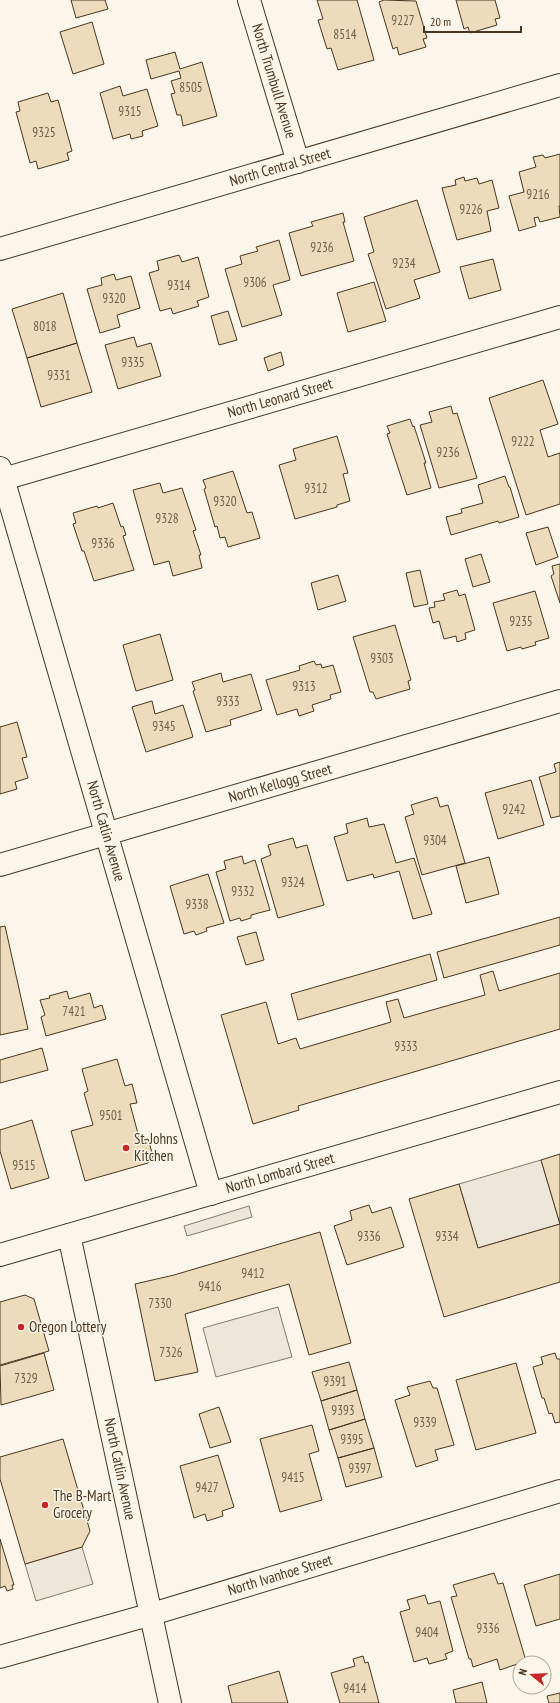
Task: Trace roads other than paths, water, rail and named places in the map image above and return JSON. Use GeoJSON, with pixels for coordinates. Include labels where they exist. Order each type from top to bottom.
{"type":"FeatureCollection","features":[{"type":"Feature","properties":{"kind":"street","name":"North Trumbull Avenue"},"geometry":{"type":"LineString","coordinates":[[249,0],[298,162]]}},
{"type":"Feature","properties":{"kind":"street","name":"North Central Street"},"geometry":{"type":"LineString","coordinates":[[0,249],[560,85]]}},
{"type":"Feature","properties":{"kind":"street","name":"North Leonard Street"},"geometry":{"type":"LineString","coordinates":[[1,475],[560,317]]}},
{"type":"Feature","properties":{"kind":"street","name":"North Catlin Avenue"},"geometry":{"type":"LineString","coordinates":[[1,475],[211,1194]]}},
{"type":"Feature","properties":{"kind":"street","name":"North Kellogg Street"},"geometry":{"type":"LineString","coordinates":[[0,865],[560,701]]}},
{"type":"Feature","properties":{"kind":"street","name":"North Lombard Street"},"geometry":{"type":"LineString","coordinates":[[0,1255],[560,1092]]}},
{"type":"Feature","properties":{"kind":"street","name":"North Catlin Avenue"},"geometry":{"type":"LineString","coordinates":[[69,1235],[170,1703]]}},
{"type":"Feature","properties":{"kind":"street","name":"North Ivanhoe Street"},"geometry":{"type":"LineString","coordinates":[[0,1657],[152,1614],[560,1491]]}},
{"type":"Feature","properties":{"kind":"place","name":"St. Johns Kitchen"},"geometry":{"type":"Point","coordinates":[126,1148]}},
{"type":"Feature","properties":{"kind":"place","name":"Oregon Lottery"},"geometry":{"type":"Point","coordinates":[21,1327]}},
{"type":"Feature","properties":{"kind":"place","name":"The B-Mart Grocery"},"geometry":{"type":"Point","coordinates":[45,1505]}}]}
